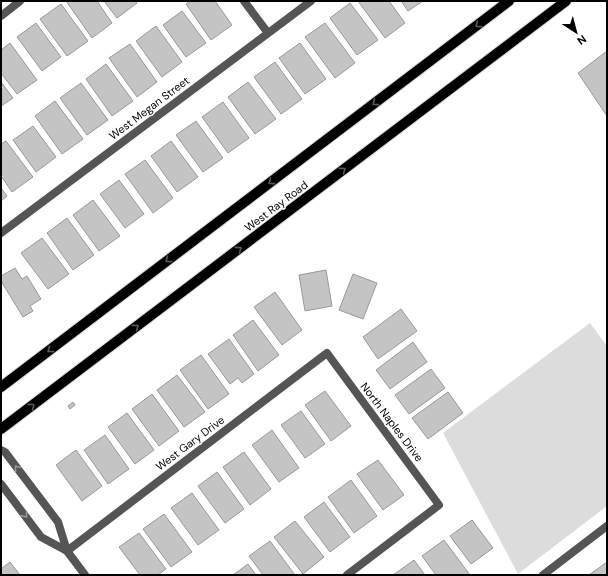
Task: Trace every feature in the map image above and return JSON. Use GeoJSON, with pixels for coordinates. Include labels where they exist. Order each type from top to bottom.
{"type":"FeatureCollection","features":[{"type":"Feature","properties":{"kind":"main road","name":"West Ray Road"},"geometry":{"type":"LineString","coordinates":[[1,387],[510,1]]}},
{"type":"Feature","properties":{"kind":"main road","name":"West Ray Road"},"geometry":{"type":"LineString","coordinates":[[1,429],[566,1]]}},
{"type":"Feature","properties":{"kind":"street"},"geometry":{"type":"LineString","coordinates":[[1,16],[20,1]]}},
{"type":"Feature","properties":{"kind":"street"},"geometry":{"type":"LineString","coordinates":[[244,1],[268,33]]}},
{"type":"Feature","properties":{"kind":"street","name":"West Megan Street"},"geometry":{"type":"LineString","coordinates":[[1,233],[310,1]]}},
{"type":"Feature","properties":{"kind":"street","name":"North Naples Drive"},"geometry":{"type":"LineString","coordinates":[[327,353],[439,505],[347,575]]}},
{"type":"Feature","properties":{"kind":"street","name":"West Gary Drive"},"geometry":{"type":"LineString","coordinates":[[67,551],[327,353]]}},
{"type":"Feature","properties":{"kind":"street"},"geometry":{"type":"LineString","coordinates":[[1,450],[5,452],[58,522],[67,551],[85,575]]}},
{"type":"Feature","properties":{"kind":"street"},"geometry":{"type":"LineString","coordinates":[[1,484],[41,537],[67,551]]}},
{"type":"Feature","properties":{"kind":"street"},"geometry":{"type":"LineString","coordinates":[[543,575],[607,526]]}},
{"type":"Feature","properties":{"kind":"shaded area"},"geometry":{"type":"Polygon","coordinates":[[[590,323],[607,346],[607,506],[518,574],[443,433],[590,323]]]}},
{"type":"Feature","properties":{"kind":"building"},"geometry":{"type":"Polygon","coordinates":[[[66,1],[97,1],[112,23],[92,38],[66,1]]]}},
{"type":"Feature","properties":{"kind":"building"},"geometry":{"type":"Polygon","coordinates":[[[104,1],[136,1],[137,3],[117,18],[104,1]]]}},
{"type":"Feature","properties":{"kind":"building"},"geometry":{"type":"Polygon","coordinates":[[[190,1],[215,1],[232,25],[211,40],[186,4],[190,1]]]}},
{"type":"Feature","properties":{"kind":"building"},"geometry":{"type":"Polygon","coordinates":[[[358,1],[389,1],[405,23],[385,38],[358,1]]]}},
{"type":"Feature","properties":{"kind":"building"},"geometry":{"type":"Polygon","coordinates":[[[401,1],[423,1],[408,11],[401,1]]]}},
{"type":"Feature","properties":{"kind":"building"},"geometry":{"type":"Polygon","coordinates":[[[350,3],[378,40],[357,55],[330,18],[350,3]]]}},
{"type":"Feature","properties":{"kind":"building"},"geometry":{"type":"Polygon","coordinates":[[[61,4],[88,41],[67,56],[40,19],[61,4]]]}},
{"type":"Feature","properties":{"kind":"building"},"geometry":{"type":"Polygon","coordinates":[[[182,11],[206,43],[186,57],[163,25],[182,11]]]}},
{"type":"Feature","properties":{"kind":"building"},"geometry":{"type":"Polygon","coordinates":[[[36,23],[61,57],[42,71],[17,37],[36,23]]]}},
{"type":"Feature","properties":{"kind":"building"},"geometry":{"type":"Polygon","coordinates":[[[325,23],[355,63],[335,78],[305,37],[325,23]]]}},
{"type":"Feature","properties":{"kind":"building"},"geometry":{"type":"Polygon","coordinates":[[[156,26],[182,62],[162,77],[136,41],[156,26]]]}},
{"type":"Feature","properties":{"kind":"building"},"geometry":{"type":"Polygon","coordinates":[[[10,43],[37,80],[17,94],[1,73],[1,50],[10,43]]]}},
{"type":"Feature","properties":{"kind":"building"},"geometry":{"type":"Polygon","coordinates":[[[300,43],[326,79],[305,94],[279,58],[300,43]]]}},
{"type":"Feature","properties":{"kind":"building"},"geometry":{"type":"Polygon","coordinates":[[[130,44],[157,82],[137,97],[109,58],[130,44]]]}},
{"type":"Feature","properties":{"kind":"building"},"geometry":{"type":"Polygon","coordinates":[[[607,51],[607,116],[578,73],[607,51]]]}},
{"type":"Feature","properties":{"kind":"building"},"geometry":{"type":"Polygon","coordinates":[[[275,62],[302,99],[281,114],[254,77],[275,62]]]}},
{"type":"Feature","properties":{"kind":"building"},"geometry":{"type":"Polygon","coordinates":[[[106,64],[133,101],[112,116],[86,79],[106,64]]]}},
{"type":"Feature","properties":{"kind":"building"},"geometry":{"type":"Polygon","coordinates":[[[1,82],[13,98],[1,106],[1,82]]]}},
{"type":"Feature","properties":{"kind":"building"},"geometry":{"type":"Polygon","coordinates":[[[248,82],[276,119],[255,134],[228,97],[248,82]]]}},
{"type":"Feature","properties":{"kind":"building"},"geometry":{"type":"Polygon","coordinates":[[[81,83],[108,120],[87,135],[60,98],[81,83]]]}},
{"type":"Feature","properties":{"kind":"building"},"geometry":{"type":"Polygon","coordinates":[[[55,101],[83,139],[62,154],[35,116],[55,101]]]}},
{"type":"Feature","properties":{"kind":"building"},"geometry":{"type":"Polygon","coordinates":[[[223,102],[249,138],[228,153],[202,117],[223,102]]]}},
{"type":"Feature","properties":{"kind":"building"},"geometry":{"type":"Polygon","coordinates":[[[196,121],[223,158],[203,172],[176,135],[196,121]]]}},
{"type":"Feature","properties":{"kind":"building"},"geometry":{"type":"Polygon","coordinates":[[[33,126],[56,157],[36,172],[13,140],[33,126]]]}},
{"type":"Feature","properties":{"kind":"building"},"geometry":{"type":"Polygon","coordinates":[[[6,141],[33,177],[12,192],[1,176],[1,144],[6,141]]]}},
{"type":"Feature","properties":{"kind":"building"},"geometry":{"type":"Polygon","coordinates":[[[171,141],[198,177],[177,192],[151,156],[171,141]]]}},
{"type":"Feature","properties":{"kind":"building"},"geometry":{"type":"Polygon","coordinates":[[[145,160],[173,198],[153,213],[125,174],[145,160]]]}},
{"type":"Feature","properties":{"kind":"building"},"geometry":{"type":"Polygon","coordinates":[[[119,180],[144,214],[125,228],[100,194],[119,180]]]}},
{"type":"Feature","properties":{"kind":"building"},"geometry":{"type":"Polygon","coordinates":[[[1,188],[7,196],[1,201],[1,188]]]}},
{"type":"Feature","properties":{"kind":"building"},"geometry":{"type":"Polygon","coordinates":[[[93,200],[120,236],[99,251],[73,215],[93,200]]]}},
{"type":"Feature","properties":{"kind":"building"},"geometry":{"type":"Polygon","coordinates":[[[67,218],[94,255],[73,270],[47,233],[67,218]]]}},
{"type":"Feature","properties":{"kind":"building"},"geometry":{"type":"Polygon","coordinates":[[[42,238],[69,274],[48,289],[21,253],[42,238]]]}},
{"type":"Feature","properties":{"kind":"building"},"geometry":{"type":"Polygon","coordinates":[[[15,268],[22,279],[27,276],[41,299],[30,306],[33,311],[23,317],[1,281],[1,276],[15,268]]]}},
{"type":"Feature","properties":{"kind":"building"},"geometry":{"type":"Polygon","coordinates":[[[326,270],[332,306],[305,311],[299,275],[326,270]]]}},
{"type":"Feature","properties":{"kind":"building"},"geometry":{"type":"Polygon","coordinates":[[[353,274],[377,283],[363,319],[339,310],[353,274]]]}},
{"type":"Feature","properties":{"kind":"building"},"geometry":{"type":"Polygon","coordinates":[[[275,292],[302,330],[282,345],[254,307],[275,292]]]}},
{"type":"Feature","properties":{"kind":"building"},"geometry":{"type":"Polygon","coordinates":[[[401,309],[417,331],[378,359],[363,337],[401,309]]]}},
{"type":"Feature","properties":{"kind":"building"},"geometry":{"type":"Polygon","coordinates":[[[253,320],[279,355],[258,371],[233,335],[253,320]]]}},
{"type":"Feature","properties":{"kind":"building"},"geometry":{"type":"Polygon","coordinates":[[[229,339],[254,374],[242,383],[238,378],[230,384],[208,354],[229,339]]]}},
{"type":"Feature","properties":{"kind":"building"},"geometry":{"type":"Polygon","coordinates":[[[413,342],[427,362],[390,389],[376,370],[413,342]]]}},
{"type":"Feature","properties":{"kind":"building"},"geometry":{"type":"Polygon","coordinates":[[[201,355],[229,394],[208,409],[180,370],[201,355]]]}},
{"type":"Feature","properties":{"kind":"building"},"geometry":{"type":"Polygon","coordinates":[[[431,369],[445,388],[409,414],[395,395],[431,369]]]}},
{"type":"Feature","properties":{"kind":"building"},"geometry":{"type":"Polygon","coordinates":[[[177,375],[205,412],[184,427],[157,390],[177,375]]]}},
{"type":"Feature","properties":{"kind":"building"},"geometry":{"type":"Polygon","coordinates":[[[325,391],[351,426],[331,441],[305,405],[325,391]]]}},
{"type":"Feature","properties":{"kind":"building"},"geometry":{"type":"Polygon","coordinates":[[[448,392],[463,413],[428,439],[412,418],[448,392]]]}},
{"type":"Feature","properties":{"kind":"building"},"geometry":{"type":"Polygon","coordinates":[[[152,394],[179,431],[159,446],[132,409],[152,394]]]}},
{"type":"Feature","properties":{"kind":"building"},"geometry":{"type":"Polygon","coordinates":[[[73,402],[75,405],[70,409],[68,406],[73,402]]]}},
{"type":"Feature","properties":{"kind":"building"},"geometry":{"type":"Polygon","coordinates":[[[301,411],[325,444],[305,458],[281,425],[301,411]]]}},
{"type":"Feature","properties":{"kind":"building"},"geometry":{"type":"Polygon","coordinates":[[[127,413],[154,450],[135,464],[108,427],[127,413]]]}},
{"type":"Feature","properties":{"kind":"building"},"geometry":{"type":"Polygon","coordinates":[[[272,430],[299,468],[279,482],[252,445],[272,430]]]}},
{"type":"Feature","properties":{"kind":"building"},"geometry":{"type":"Polygon","coordinates":[[[105,435],[129,469],[108,484],[84,450],[105,435]]]}},
{"type":"Feature","properties":{"kind":"building"},"geometry":{"type":"Polygon","coordinates":[[[76,450],[102,486],[82,501],[56,465],[76,450]]]}},
{"type":"Feature","properties":{"kind":"building"},"geometry":{"type":"Polygon","coordinates":[[[244,452],[271,489],[250,505],[223,467],[244,452]]]}},
{"type":"Feature","properties":{"kind":"building"},"geometry":{"type":"Polygon","coordinates":[[[378,460],[404,495],[383,510],[357,474],[378,460]]]}},
{"type":"Feature","properties":{"kind":"building"},"geometry":{"type":"Polygon","coordinates":[[[217,472],[244,509],[225,523],[198,486],[217,472]]]}},
{"type":"Feature","properties":{"kind":"building"},"geometry":{"type":"Polygon","coordinates":[[[351,480],[377,516],[354,533],[328,497],[351,480]]]}},
{"type":"Feature","properties":{"kind":"building"},"geometry":{"type":"Polygon","coordinates":[[[192,493],[219,530],[198,545],[171,508],[192,493]]]}},
{"type":"Feature","properties":{"kind":"building"},"geometry":{"type":"Polygon","coordinates":[[[324,502],[350,537],[330,552],[304,517],[324,502]]]}},
{"type":"Feature","properties":{"kind":"building"},"geometry":{"type":"Polygon","coordinates":[[[164,514],[192,552],[171,567],[143,529],[164,514]]]}},
{"type":"Feature","properties":{"kind":"building"},"geometry":{"type":"Polygon","coordinates":[[[472,520],[493,548],[471,564],[450,536],[472,520]]]}},
{"type":"Feature","properties":{"kind":"building"},"geometry":{"type":"Polygon","coordinates":[[[295,521],[324,557],[303,574],[274,537],[295,521]]]}},
{"type":"Feature","properties":{"kind":"building"},"geometry":{"type":"Polygon","coordinates":[[[139,533],[166,569],[158,575],[140,575],[119,547],[139,533]]]}},
{"type":"Feature","properties":{"kind":"building"},"geometry":{"type":"Polygon","coordinates":[[[444,540],[470,575],[436,575],[422,556],[444,540]]]}},
{"type":"Feature","properties":{"kind":"building"},"geometry":{"type":"Polygon","coordinates":[[[270,541],[295,575],[263,575],[249,556],[270,541]]]}},
{"type":"Feature","properties":{"kind":"building"},"geometry":{"type":"Polygon","coordinates":[[[414,560],[425,575],[393,575],[414,560]]]}},
{"type":"Feature","properties":{"kind":"building"},"geometry":{"type":"Polygon","coordinates":[[[10,562],[20,575],[1,575],[1,567],[2,568],[10,562]]]}},
{"type":"Feature","properties":{"kind":"building"},"geometry":{"type":"Polygon","coordinates":[[[607,562],[607,575],[589,575],[607,562]]]}},
{"type":"Feature","properties":{"kind":"building"},"geometry":{"type":"Polygon","coordinates":[[[248,564],[256,575],[233,575],[248,564]]]}}]}
